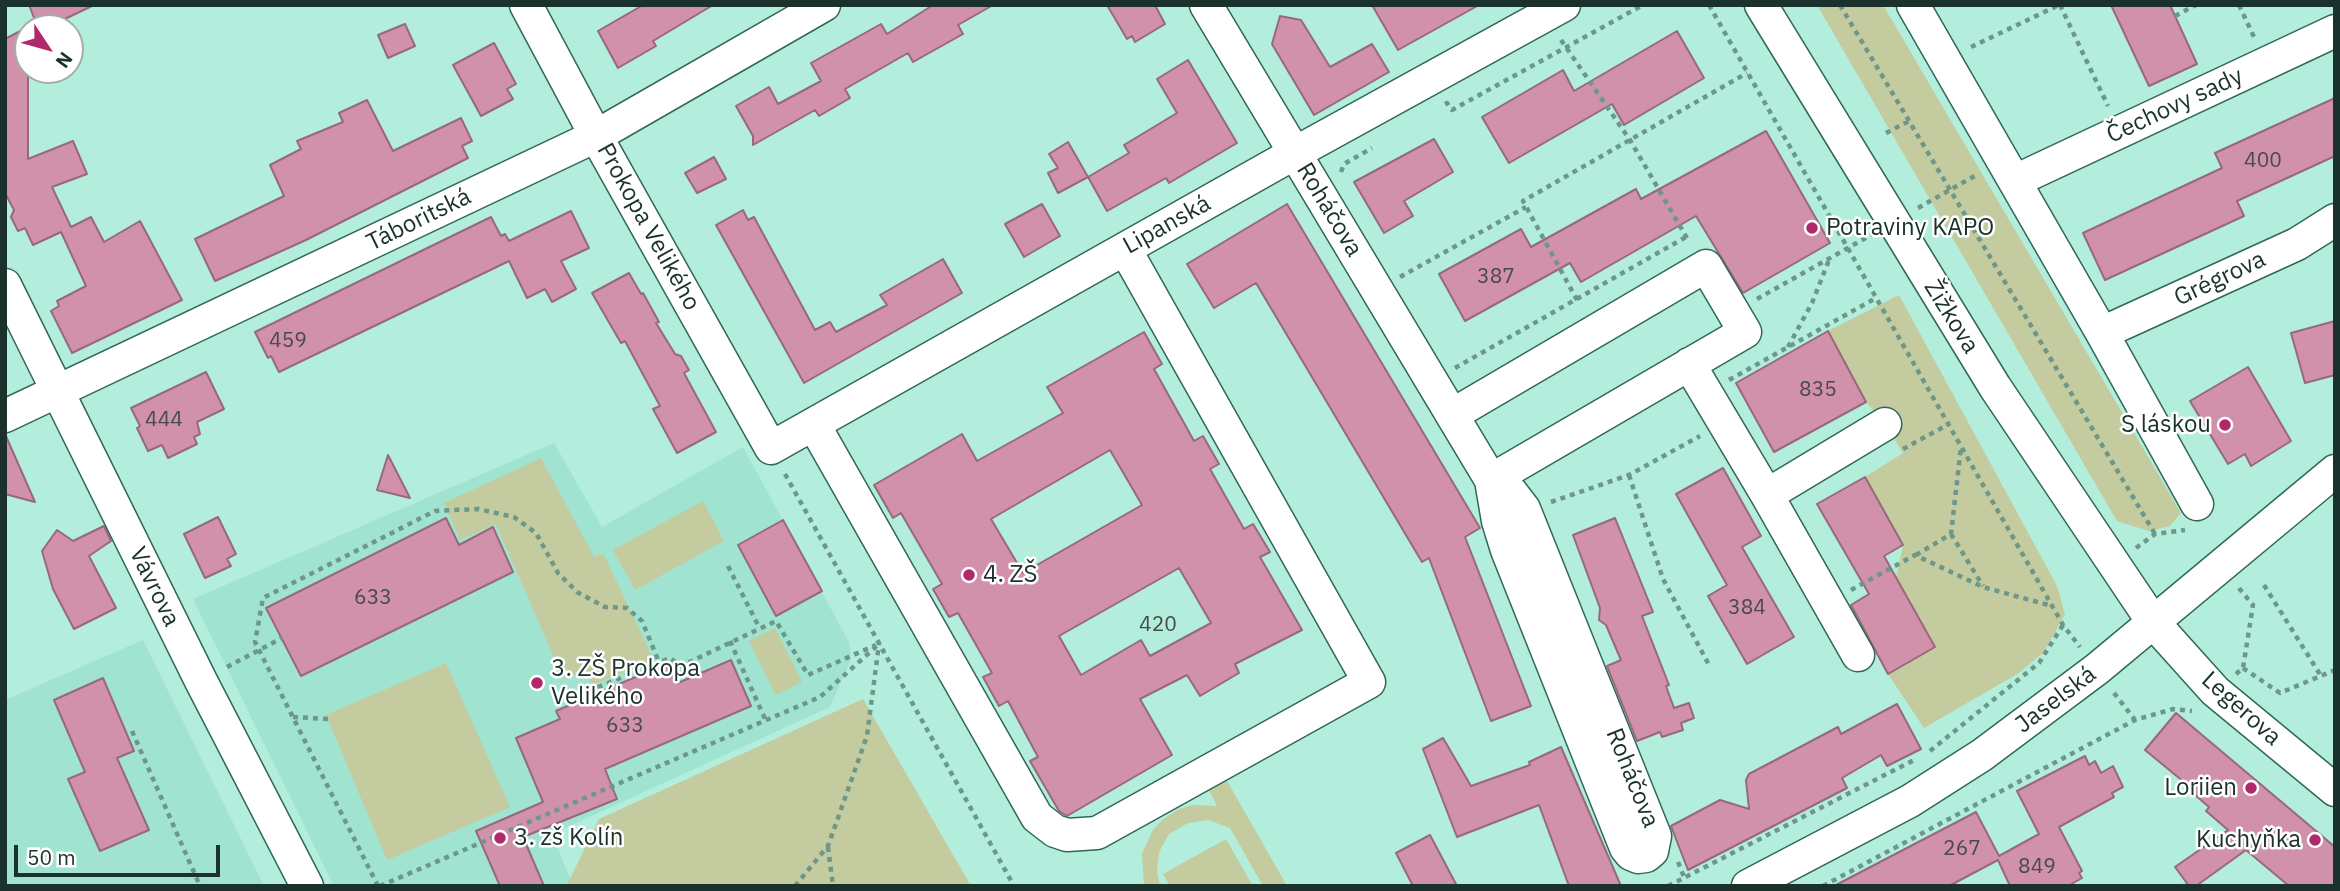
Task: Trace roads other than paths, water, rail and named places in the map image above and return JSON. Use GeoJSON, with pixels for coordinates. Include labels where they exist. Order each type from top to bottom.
{"type":"FeatureCollection","features":[{"type":"Feature","properties":{"kind":"street","name":"Prokopa Velikého"},"geometry":{"type":"LineString","coordinates":[[526,5],[596,136],[772,448]]}},
{"type":"Feature","properties":{"kind":"street","name":"Táboritská"},"geometry":{"type":"LineString","coordinates":[[5,416],[596,136],[824,5]]}},
{"type":"Feature","properties":{"kind":"street","name":"Roháčova"},"geometry":{"type":"LineString","coordinates":[[1206,5],[1492,480],[1497,521],[1507,550],[1626,848],[1631,854],[1646,856],[1652,851],[1655,836],[1524,509],[1511,492],[1492,480]]}},
{"type":"Feature","properties":{"kind":"street","name":"Žižkova"},"geometry":{"type":"LineString","coordinates":[[1761,5],[1995,387],[2153,622]]}},
{"type":"Feature","properties":{"kind":"street"},"geometry":{"type":"LineString","coordinates":[[1913,5],[2102,333],[2195,516]]}},
{"type":"Feature","properties":{"kind":"street","name":"Lipanská"},"geometry":{"type":"LineString","coordinates":[[772,448],[1295,153],[1555,10]]}},
{"type":"Feature","properties":{"kind":"street","name":"Čechovy sady"},"geometry":{"type":"LineString","coordinates":[[2015,181],[2335,31]]}},
{"type":"Feature","properties":{"kind":"street","name":"Grégrova"},"geometry":{"type":"LineString","coordinates":[[2102,333],[2297,244],[2335,220]]}},
{"type":"Feature","properties":{"kind":"street"},"geometry":{"type":"LineString","coordinates":[[814,425],[1037,817],[1055,831],[1067,835],[1097,833],[1369,682],[1125,249]]}},
{"type":"Feature","properties":{"kind":"street"},"geometry":{"type":"LineString","coordinates":[[1452,415],[1706,266],[1745,332],[1492,480]]}},
{"type":"Feature","properties":{"kind":"street","name":"Vávrova"},"geometry":{"type":"LineString","coordinates":[[5,285],[201,681],[307,886]]}},
{"type":"Feature","properties":{"kind":"street"},"geometry":{"type":"LineString","coordinates":[[1689,364],[1858,655]]}},
{"type":"Feature","properties":{"kind":"street"},"geometry":{"type":"LineString","coordinates":[[1767,495],[1885,424]]}},
{"type":"Feature","properties":{"kind":"street","name":"Jaselská"},"geometry":{"type":"LineString","coordinates":[[1748,886],[1910,801],[1982,755],[2097,669],[2335,471]]}},
{"type":"Feature","properties":{"kind":"street","name":"Legerova"},"geometry":{"type":"LineString","coordinates":[[2153,622],[2215,691],[2335,790]]}},
{"type":"Feature","properties":{"kind":"place","name":"Potraviny KAPO"},"geometry":{"type":"Point","coordinates":[1812,228]}},
{"type":"Feature","properties":{"kind":"place","name":"S láskou"},"geometry":{"type":"Point","coordinates":[2225,425]}},
{"type":"Feature","properties":{"kind":"place","name":"4. ZŠ"},"geometry":{"type":"Point","coordinates":[969,575]}},
{"type":"Feature","properties":{"kind":"place","name":"3. ZŠ Prokopa Velikého"},"geometry":{"type":"Point","coordinates":[537,683]}},
{"type":"Feature","properties":{"kind":"place","name":"Loriien"},"geometry":{"type":"Point","coordinates":[2251,788]}},
{"type":"Feature","properties":{"kind":"place","name":"3. zš Kolín"},"geometry":{"type":"Point","coordinates":[500,838]}},
{"type":"Feature","properties":{"kind":"place","name":"Kuchyňka"},"geometry":{"type":"Point","coordinates":[2315,840]}}]}
